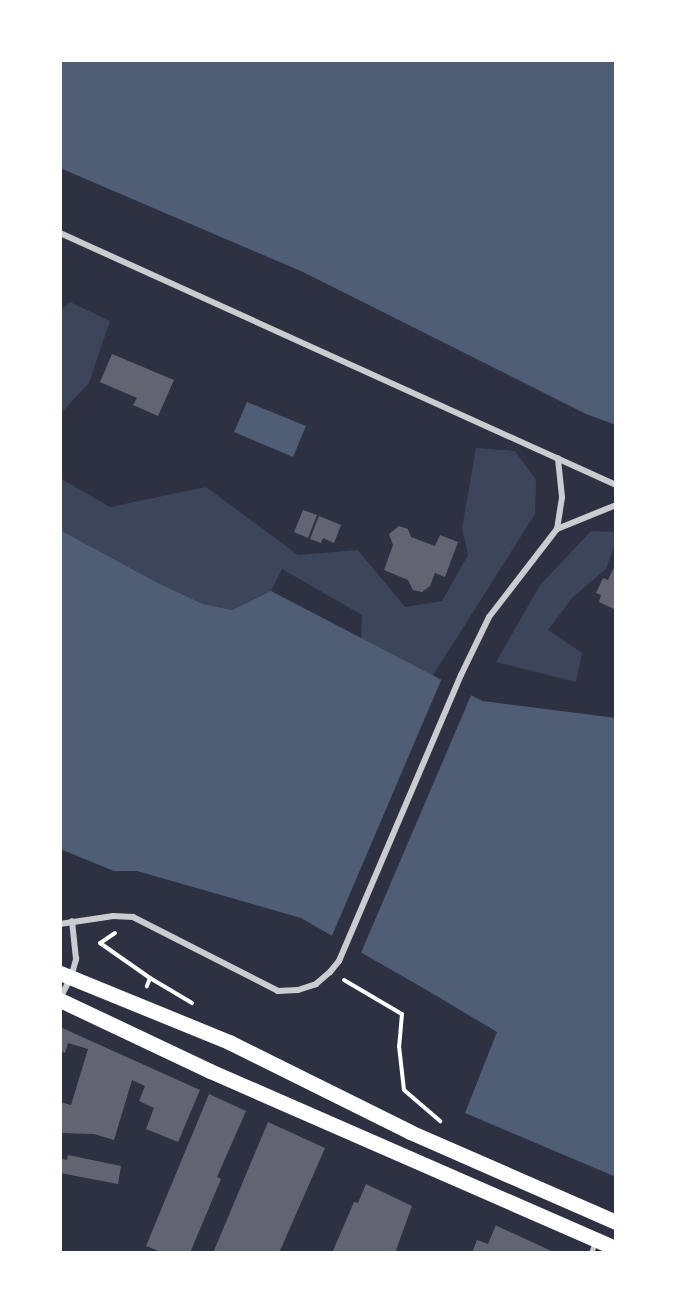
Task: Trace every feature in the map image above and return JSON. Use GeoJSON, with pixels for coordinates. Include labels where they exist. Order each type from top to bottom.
{"type":"FeatureCollection","features":[{"type":"Feature","properties":{"kind":"main road"},"geometry":{"type":"LineString","coordinates":[[66,975],[229,1042],[400,1128],[616,1222]]}},
{"type":"Feature","properties":{"kind":"main road"},"geometry":{"type":"LineString","coordinates":[[60,999],[147,1043],[594,1246],[616,1248]]}},
{"type":"Feature","properties":{"kind":"street"},"geometry":{"type":"LineString","coordinates":[[60,233],[616,485]]}},
{"type":"Feature","properties":{"kind":"street"},"geometry":{"type":"LineString","coordinates":[[60,924],[113,916],[133,917],[278,991],[298,990],[316,984],[330,972],[339,961],[461,675],[489,617],[557,529],[562,497],[558,458]]}},
{"type":"Feature","properties":{"kind":"street"},"geometry":{"type":"LineString","coordinates":[[557,529],[616,505]]}},
{"type":"Feature","properties":{"kind":"street"},"geometry":{"type":"LineString","coordinates":[[60,999],[66,975],[76,959],[72,921]]}},
{"type":"Feature","properties":{"kind":"path"},"geometry":{"type":"LineString","coordinates":[[116,932],[100,943],[150,978],[147,986]]}},
{"type":"Feature","properties":{"kind":"path"},"geometry":{"type":"LineString","coordinates":[[330,972],[402,1014],[399,1046],[404,1090],[447,1127]]}},
{"type":"Feature","properties":{"kind":"shaded area"},"geometry":{"type":"Polygon","coordinates":[[[60,60],[616,60],[616,425],[586,414],[303,272],[60,168],[60,60]]]}},
{"type":"Feature","properties":{"kind":"shaded area"},"geometry":{"type":"Polygon","coordinates":[[[70,302],[110,321],[89,383],[60,414],[60,311],[70,302]]]}},
{"type":"Feature","properties":{"kind":"shaded area"},"geometry":{"type":"Polygon","coordinates":[[[247,402],[306,426],[293,457],[234,432],[247,402]]]}},
{"type":"Feature","properties":{"kind":"shaded area"},"geometry":{"type":"Polygon","coordinates":[[[476,448],[515,451],[536,480],[535,514],[432,677],[361,639],[362,615],[282,569],[271,591],[232,610],[203,604],[158,583],[60,530],[60,478],[110,507],[206,487],[298,555],[358,550],[405,607],[442,601],[468,555],[462,528],[476,448]]]}},
{"type":"Feature","properties":{"kind":"shaded area"},"geometry":{"type":"Polygon","coordinates":[[[60,530],[158,583],[203,604],[232,610],[271,591],[482,701],[616,718],[616,1177],[465,1113],[497,1032],[430,992],[301,918],[137,871],[114,871],[60,849],[60,530]]]}},
{"type":"Feature","properties":{"kind":"shaded area"},"geometry":{"type":"Polygon","coordinates":[[[591,531],[616,532],[616,542],[606,569],[573,597],[548,630],[582,653],[576,682],[496,662],[540,585],[591,531]]]}},
{"type":"Feature","properties":{"kind":"pier"},"geometry":{"type":"Polygon","coordinates":[[[442,678],[472,693],[360,955],[331,938],[442,678]]]}},
{"type":"Feature","properties":{"kind":"building"},"geometry":{"type":"Polygon","coordinates":[[[112,354],[174,380],[158,416],[133,405],[137,398],[100,382],[112,354]]]}},
{"type":"Feature","properties":{"kind":"building"},"geometry":{"type":"Polygon","coordinates":[[[303,510],[317,515],[308,538],[294,532],[303,510]]]}},
{"type":"Feature","properties":{"kind":"building"},"geometry":{"type":"Polygon","coordinates":[[[319,516],[341,525],[334,543],[323,538],[321,543],[310,539],[319,516]]]}},
{"type":"Feature","properties":{"kind":"building"},"geometry":{"type":"Polygon","coordinates":[[[399,526],[408,529],[411,537],[435,546],[440,535],[458,542],[445,577],[435,573],[430,586],[422,592],[413,590],[408,580],[384,570],[393,545],[389,534],[399,526]]]}},
{"type":"Feature","properties":{"kind":"building"},"geometry":{"type":"Polygon","coordinates":[[[616,563],[616,610],[599,602],[601,595],[596,593],[603,578],[608,580],[616,563]]]}},
{"type":"Feature","properties":{"kind":"building"},"geometry":{"type":"Polygon","coordinates":[[[60,1027],[200,1090],[178,1142],[146,1129],[154,1108],[139,1101],[145,1086],[132,1080],[114,1140],[94,1134],[60,1133],[60,1102],[71,1105],[88,1049],[68,1043],[65,1053],[60,1051],[60,1027]]]}},
{"type":"Feature","properties":{"kind":"building"},"geometry":{"type":"Polygon","coordinates":[[[209,1094],[246,1111],[217,1177],[221,1179],[190,1253],[164,1253],[146,1246],[209,1094]]]}},
{"type":"Feature","properties":{"kind":"building"},"geometry":{"type":"Polygon","coordinates":[[[268,1122],[325,1148],[279,1253],[213,1253],[268,1122]]]}},
{"type":"Feature","properties":{"kind":"building"},"geometry":{"type":"Polygon","coordinates":[[[68,1155],[121,1166],[118,1184],[60,1173],[60,1158],[67,1160],[68,1155]]]}},
{"type":"Feature","properties":{"kind":"building"},"geometry":{"type":"Polygon","coordinates":[[[366,1184],[412,1206],[395,1253],[332,1253],[354,1202],[358,1203],[366,1184]]]}},
{"type":"Feature","properties":{"kind":"building"},"geometry":{"type":"Polygon","coordinates":[[[496,1225],[556,1253],[472,1253],[477,1240],[488,1244],[496,1225]]]}}]}
